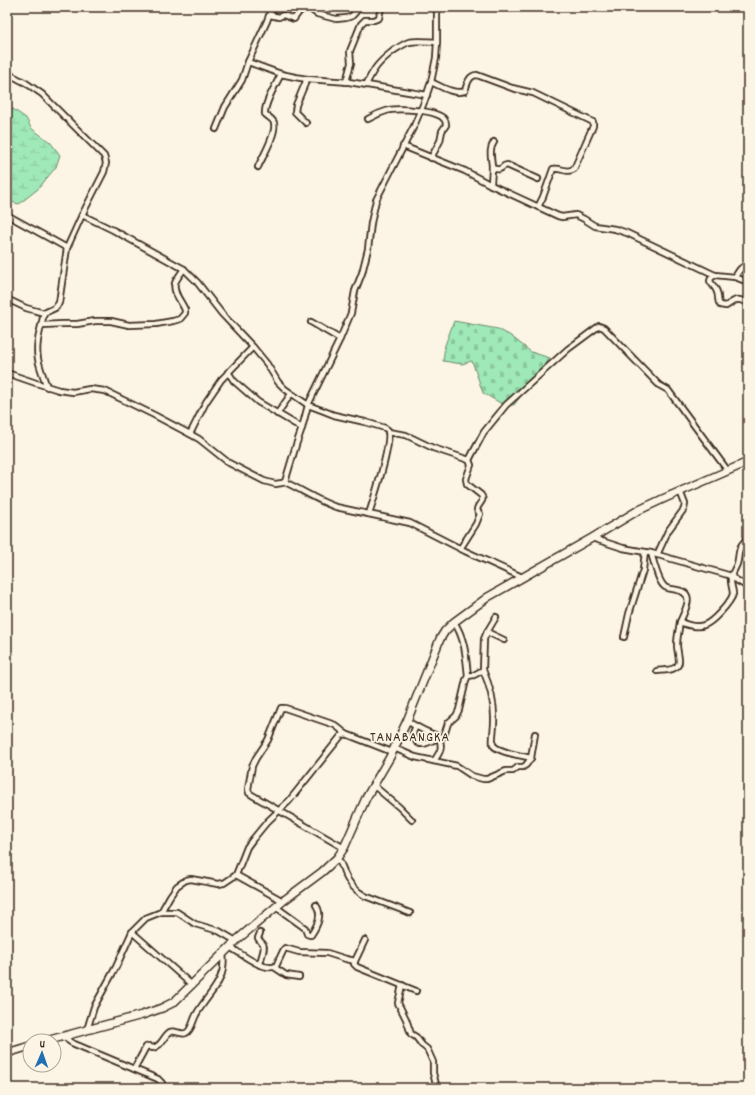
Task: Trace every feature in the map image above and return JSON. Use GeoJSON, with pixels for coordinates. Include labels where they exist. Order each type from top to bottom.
{"type":"FeatureCollection","features":[{"type":"Feature","properties":{"kind":"main road"},"geometry":{"type":"LineString","coordinates":[[62,1037],[142,1015],[174,1002],[236,941],[283,901],[322,872],[337,858],[344,848],[366,798],[408,720],[440,639],[445,631],[454,622],[488,597],[637,511],[748,462]]}},
{"type":"Feature","properties":{"kind":"main road"},"geometry":{"type":"LineString","coordinates":[[7,1053],[22,1048]]}},
{"type":"Feature","properties":{"kind":"street"},"geometry":{"type":"LineString","coordinates":[[216,129],[225,107],[242,80],[248,62],[270,15],[272,7]]}},
{"type":"Feature","properties":{"kind":"street"},"geometry":{"type":"LineString","coordinates":[[270,15],[279,17],[283,15],[294,19],[299,12],[307,7],[317,14],[336,19],[352,16],[360,7]]}},
{"type":"Feature","properties":{"kind":"street"},"geometry":{"type":"LineString","coordinates":[[346,82],[351,63],[350,52],[361,24],[365,20],[374,20],[379,18],[381,7]]}},
{"type":"Feature","properties":{"kind":"street"},"geometry":{"type":"LineString","coordinates":[[285,482],[308,405],[351,313],[356,288],[362,273],[368,249],[376,200],[427,95],[436,58],[437,7]]}},
{"type":"Feature","properties":{"kind":"street"},"geometry":{"type":"LineString","coordinates":[[366,85],[375,67],[381,60],[399,46],[414,41],[437,42]]}},
{"type":"Feature","properties":{"kind":"street"},"geometry":{"type":"LineString","coordinates":[[248,62],[281,74],[307,79],[346,82],[427,95]]}},
{"type":"Feature","properties":{"kind":"street"},"geometry":{"type":"LineString","coordinates":[[7,73],[26,83],[42,94],[104,156],[106,163],[106,167],[67,248],[60,300],[55,308],[44,313],[26,308],[7,299]]}},
{"type":"Feature","properties":{"kind":"street"},"geometry":{"type":"LineString","coordinates":[[258,167],[270,142],[274,128],[272,120],[265,114],[265,110],[281,74]]}},
{"type":"Feature","properties":{"kind":"street"},"geometry":{"type":"LineString","coordinates":[[431,82],[444,88],[459,92],[464,91],[470,77],[477,75],[512,88],[533,93],[593,122],[593,126],[574,169],[570,171],[556,168],[553,169],[538,207]]}},
{"type":"Feature","properties":{"kind":"street"},"geometry":{"type":"LineString","coordinates":[[306,123],[295,112],[296,105],[307,79]]}},
{"type":"Feature","properties":{"kind":"street"},"geometry":{"type":"LineString","coordinates":[[368,118],[390,110],[421,110],[442,117],[446,124],[442,131],[440,141],[431,158]]}},
{"type":"Feature","properties":{"kind":"street"},"geometry":{"type":"LineString","coordinates":[[491,185],[492,168],[490,155],[494,142]]}},
{"type":"Feature","properties":{"kind":"street"},"geometry":{"type":"LineString","coordinates":[[403,146],[465,171],[551,214],[562,217],[576,215],[595,226],[627,233],[715,275],[735,277],[748,282]]}},
{"type":"Feature","properties":{"kind":"street"},"geometry":{"type":"LineString","coordinates":[[492,168],[498,170],[507,165],[538,179]]}},
{"type":"Feature","properties":{"kind":"street"},"geometry":{"type":"LineString","coordinates":[[82,215],[113,230],[184,269],[197,282],[222,314],[253,347],[267,364],[281,386],[291,394],[308,405],[334,415],[385,428],[389,437],[382,470],[369,514]]}},
{"type":"Feature","properties":{"kind":"street"},"geometry":{"type":"LineString","coordinates":[[7,216],[67,248]]}},
{"type":"Feature","properties":{"kind":"street"},"geometry":{"type":"LineString","coordinates":[[735,277],[741,268],[748,264]]}},
{"type":"Feature","properties":{"kind":"street"},"geometry":{"type":"LineString","coordinates":[[42,325],[111,321],[135,325],[156,324],[178,320],[183,317],[185,310],[175,290],[175,285],[184,269]]}},
{"type":"Feature","properties":{"kind":"street"},"geometry":{"type":"LineString","coordinates":[[715,275],[710,278],[710,281],[718,293],[719,304],[726,306],[736,299],[748,303]]}},
{"type":"Feature","properties":{"kind":"street"},"geometry":{"type":"LineString","coordinates":[[44,313],[39,332],[38,358],[47,386]]}},
{"type":"Feature","properties":{"kind":"street"},"geometry":{"type":"LineString","coordinates":[[311,322],[340,339]]}},
{"type":"Feature","properties":{"kind":"street"},"geometry":{"type":"LineString","coordinates":[[460,548],[476,524],[480,514],[477,509],[483,498],[467,484],[466,479],[471,466],[469,460],[484,432],[506,405],[568,348],[599,326],[604,328],[659,385],[668,390],[728,471]]}},
{"type":"Feature","properties":{"kind":"street"},"geometry":{"type":"LineString","coordinates":[[190,434],[206,402],[221,380],[253,347]]}},
{"type":"Feature","properties":{"kind":"street"},"geometry":{"type":"LineString","coordinates":[[228,372],[234,381],[258,402],[302,428]]}},
{"type":"Feature","properties":{"kind":"street"},"geometry":{"type":"LineString","coordinates":[[7,373],[68,391],[77,392],[90,389],[105,391],[199,439],[229,463],[264,481],[275,484],[285,482],[328,505],[341,509],[410,522],[460,548],[522,577]]}},
{"type":"Feature","properties":{"kind":"street"},"geometry":{"type":"LineString","coordinates":[[277,414],[291,394]]}},
{"type":"Feature","properties":{"kind":"street"},"geometry":{"type":"LineString","coordinates":[[388,432],[406,435],[433,448],[469,460]]}},
{"type":"Feature","properties":{"kind":"street"},"geometry":{"type":"LineString","coordinates":[[657,555],[668,531],[684,509],[685,504],[680,491]]}},
{"type":"Feature","properties":{"kind":"street"},"geometry":{"type":"LineString","coordinates":[[680,622],[703,626],[708,624],[729,603],[733,593],[731,577],[737,564],[740,548],[748,536]]}},
{"type":"Feature","properties":{"kind":"street"},"geometry":{"type":"LineString","coordinates":[[592,538],[623,548],[651,553],[721,573],[748,587]]}},
{"type":"Feature","properties":{"kind":"street"},"geometry":{"type":"LineString","coordinates":[[624,637],[628,614],[643,570],[645,552]]}},
{"type":"Feature","properties":{"kind":"street"},"geometry":{"type":"LineString","coordinates":[[651,553],[661,583],[666,588],[683,591],[688,597],[687,605],[680,622],[677,644],[679,662],[673,669],[657,671]]}},
{"type":"Feature","properties":{"kind":"street"},"geometry":{"type":"LineString","coordinates":[[496,617],[484,639],[483,670],[490,686],[493,704],[493,745],[500,750],[531,758]]}},
{"type":"Feature","properties":{"kind":"street"},"geometry":{"type":"LineString","coordinates":[[416,726],[412,735],[413,737],[419,743],[426,744],[444,736],[448,724],[456,716],[468,676],[463,640],[459,629],[454,622]]}},
{"type":"Feature","properties":{"kind":"street"},"geometry":{"type":"LineString","coordinates":[[487,632],[504,640]]}},
{"type":"Feature","properties":{"kind":"street"},"geometry":{"type":"LineString","coordinates":[[468,676],[474,675],[483,670]]}},
{"type":"Feature","properties":{"kind":"street"},"geometry":{"type":"LineString","coordinates":[[344,848],[249,793],[248,782],[254,763],[268,740],[281,708],[285,708],[335,725],[346,734],[393,750],[415,757],[457,766],[470,775],[483,779],[491,778],[524,766],[531,758],[535,734]]}},
{"type":"Feature","properties":{"kind":"street"},"geometry":{"type":"LineString","coordinates":[[408,720],[416,726],[439,737]]}},
{"type":"Feature","properties":{"kind":"street"},"geometry":{"type":"LineString","coordinates":[[161,912],[177,886],[186,880],[218,884],[224,883],[236,875],[247,847],[253,839],[267,822],[289,801],[339,738],[343,734],[346,734]]}},
{"type":"Feature","properties":{"kind":"street"},"geometry":{"type":"LineString","coordinates":[[434,761],[441,746],[439,737]]}},
{"type":"Feature","properties":{"kind":"street"},"geometry":{"type":"LineString","coordinates":[[373,786],[400,807],[412,820]]}},
{"type":"Feature","properties":{"kind":"street"},"geometry":{"type":"LineString","coordinates":[[337,858],[342,864],[344,872],[350,883],[361,894],[410,913]]}},
{"type":"Feature","properties":{"kind":"street"},"geometry":{"type":"LineString","coordinates":[[236,875],[283,901]]}},
{"type":"Feature","properties":{"kind":"street"},"geometry":{"type":"LineString","coordinates":[[276,907],[305,928],[307,934],[311,935],[317,926],[319,916],[319,909],[316,905]]}},
{"type":"Feature","properties":{"kind":"street"},"geometry":{"type":"LineString","coordinates":[[86,1030],[94,1007],[116,967],[132,932],[151,915],[161,912],[177,912],[195,924],[219,931],[236,941]]}},
{"type":"Feature","properties":{"kind":"street"},"geometry":{"type":"LineString","coordinates":[[132,932],[192,985]]}},
{"type":"Feature","properties":{"kind":"street"},"geometry":{"type":"LineString","coordinates":[[260,932],[258,938],[264,947],[260,958],[260,965]]}},
{"type":"Feature","properties":{"kind":"street"},"geometry":{"type":"LineString","coordinates":[[365,940],[354,964],[357,967],[416,991]]}},
{"type":"Feature","properties":{"kind":"street"},"geometry":{"type":"LineString","coordinates":[[230,947],[260,965],[274,967],[286,975],[299,978]]}},
{"type":"Feature","properties":{"kind":"street"},"geometry":{"type":"LineString","coordinates":[[274,967],[276,966],[285,948],[299,952],[327,953],[355,961]]}},
{"type":"Feature","properties":{"kind":"street"},"geometry":{"type":"LineString","coordinates":[[134,1069],[146,1047],[149,1046],[152,1048],[159,1046],[170,1032],[173,1031],[182,1034],[186,1033],[190,1029],[198,1011],[217,985],[224,966],[223,954]]}},
{"type":"Feature","properties":{"kind":"street"},"geometry":{"type":"LineString","coordinates":[[402,985],[398,1003],[411,1034],[416,1037],[427,1049],[433,1062],[432,1073],[437,1088]]}},
{"type":"Feature","properties":{"kind":"street"},"geometry":{"type":"LineString","coordinates":[[65,1036],[72,1043],[158,1079],[162,1083],[162,1088]]}},
{"type":"Feature","properties":{"kind":"green space"},"geometry":{"type":"Polygon","coordinates":[[[7,105],[26,118],[31,128],[50,142],[60,155],[56,167],[38,189],[19,204],[7,201],[7,105]]]}},
{"type":"Feature","properties":{"kind":"green space"},"geometry":{"type":"Polygon","coordinates":[[[454,321],[498,329],[511,336],[531,352],[550,358],[514,405],[502,404],[483,393],[472,361],[462,364],[443,361],[445,345],[454,321]]]}},
{"type":"Feature","properties":{"kind":"district","name":"TANABANGKA"},"geometry":{"type":"Point","coordinates":[410,738]}}]}
